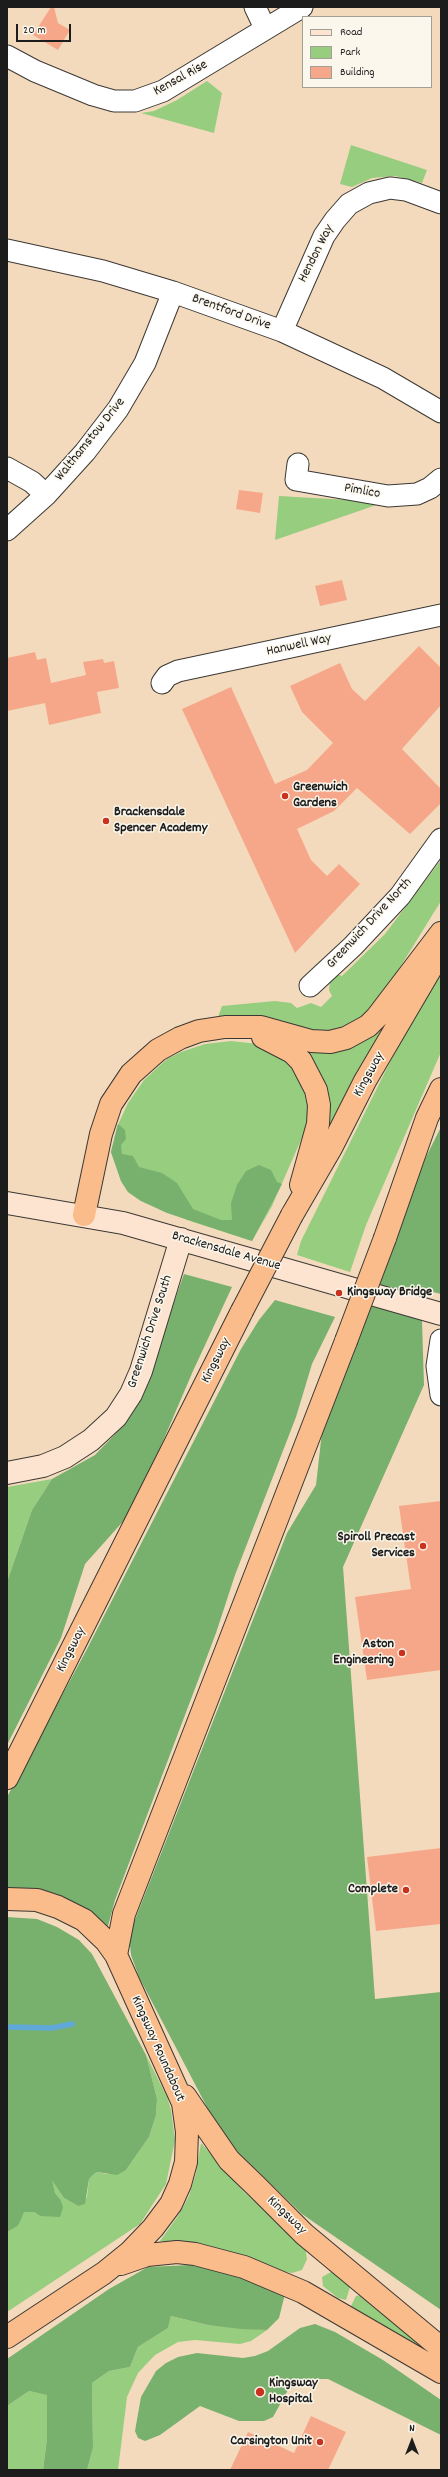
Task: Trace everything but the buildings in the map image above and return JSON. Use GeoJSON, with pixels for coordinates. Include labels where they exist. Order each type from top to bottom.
{"type":"FeatureCollection","features":[{"type":"Feature","properties":{"kind":"highway"},"geometry":{"type":"LineString","coordinates":[[84,1215],[105,1118],[119,1089],[131,1074],[158,1050],[180,1038],[212,1028],[273,1030],[311,1041],[330,1042],[355,1034],[377,1017],[441,933]]}},
{"type":"Feature","properties":{"kind":"highway","name":"Kingsway"},"geometry":{"type":"LineString","coordinates":[[7,1778],[293,1212],[314,1179],[365,1082],[441,951]]}},
{"type":"Feature","properties":{"kind":"highway"},"geometry":{"type":"LineString","coordinates":[[246,1028],[292,1052],[304,1066],[316,1090],[319,1105],[317,1129],[293,1212]]}},
{"type":"Feature","properties":{"kind":"highway"},"geometry":{"type":"LineString","coordinates":[[116,1955],[124,1914],[346,1341],[385,1238],[427,1118],[441,1089]]}},
{"type":"Feature","properties":{"kind":"highway","name":"Kingsway Roundabout"},"geometry":{"type":"LineString","coordinates":[[7,1899],[37,1900],[70,1913],[97,1930],[116,1955],[183,2103],[187,2132],[186,2162],[171,2204],[153,2228],[130,2252],[104,2273],[7,2337]]}},
{"type":"Feature","properties":{"kind":"highway","name":"Kingsway"},"geometry":{"type":"LineString","coordinates":[[162,2057],[195,2113],[229,2160],[304,2234],[441,2348]]}},
{"type":"Feature","properties":{"kind":"highway"},"geometry":{"type":"LineString","coordinates":[[104,2273],[126,2262],[148,2255],[177,2252],[221,2260],[284,2282],[441,2372]]}},
{"type":"Feature","properties":{"kind":"street"},"geometry":{"type":"LineString","coordinates":[[255,7],[265,28]]}},
{"type":"Feature","properties":{"kind":"street","name":"Kensal Rise"},"geometry":{"type":"LineString","coordinates":[[7,56],[35,71],[93,95],[114,101],[135,101],[163,91],[302,7]]}},
{"type":"Feature","properties":{"kind":"street","name":"Hendon Way"},"geometry":{"type":"LineString","coordinates":[[282,331],[324,236],[349,204],[369,193],[390,188],[406,190],[441,203]]}},
{"type":"Feature","properties":{"kind":"street","name":"Brentford Drive"},"geometry":{"type":"LineString","coordinates":[[7,250],[103,271],[173,292],[282,331],[383,378],[441,412]]}},
{"type":"Feature","properties":{"kind":"street","name":"Walthamstow Drive"},"geometry":{"type":"LineString","coordinates":[[7,530],[46,495],[103,430],[133,386],[148,355],[173,292]]}},
{"type":"Feature","properties":{"kind":"street","name":"Pimlico"},"geometry":{"type":"LineString","coordinates":[[298,464],[296,480],[388,496],[416,494],[430,488],[441,479]]}},
{"type":"Feature","properties":{"kind":"street"},"geometry":{"type":"LineString","coordinates":[[7,468],[32,482],[46,495]]}},
{"type":"Feature","properties":{"kind":"street","name":"Hanwell Way"},"geometry":{"type":"LineString","coordinates":[[162,683],[167,676],[178,671],[441,615]]}},
{"type":"Feature","properties":{"kind":"street","name":"Greenwich Drive North"},"geometry":{"type":"LineString","coordinates":[[310,986],[353,946],[400,896],[441,839]]}},
{"type":"Feature","properties":{"kind":"street","name":"Brackensdale Avenue"},"geometry":{"type":"LineString","coordinates":[[7,1203],[84,1215],[181,1239],[441,1314]]}},
{"type":"Feature","properties":{"kind":"street","name":"Greenwich Drive South"},"geometry":{"type":"LineString","coordinates":[[7,1473],[43,1466],[65,1457],[91,1440],[116,1417],[137,1382],[181,1239]]}},
{"type":"Feature","properties":{"kind":"street"},"geometry":{"type":"LineString","coordinates":[[441,1340],[437,1366],[441,1395]]}},
{"type":"Feature","properties":{"kind":"green space"},"geometry":{"type":"Polygon","coordinates":[[[207,81],[222,93],[214,133],[141,113],[154,111],[177,100],[207,81]]]}},
{"type":"Feature","properties":{"kind":"green space"},"geometry":{"type":"Polygon","coordinates":[[[351,145],[427,170],[422,183],[395,176],[372,178],[352,187],[340,184],[351,145]]]}},
{"type":"Feature","properties":{"kind":"green space"},"geometry":{"type":"Polygon","coordinates":[[[279,496],[314,498],[385,502],[275,540],[279,496]]]}},
{"type":"Feature","properties":{"kind":"green space"},"geometry":{"type":"Polygon","coordinates":[[[441,860],[441,901],[368,1019],[331,1036],[262,1019],[240,1016],[218,1017],[222,1006],[275,1001],[291,1003],[297,1008],[311,1003],[321,1007],[332,996],[329,990],[330,979],[337,974],[342,976],[385,934],[441,860]]]}},
{"type":"Feature","properties":{"kind":"green space"},"geometry":{"type":"Polygon","coordinates":[[[441,968],[441,1052],[366,1225],[350,1272],[297,1255],[301,1241],[389,1064],[441,968]]]}},
{"type":"Feature","properties":{"kind":"green space"},"geometry":{"type":"Polygon","coordinates":[[[383,1026],[328,1130],[324,1128],[300,1050],[383,1026]]]}},
{"type":"Feature","properties":{"kind":"green space"},"geometry":{"type":"Polygon","coordinates":[[[231,1041],[258,1044],[289,1058],[310,1094],[308,1124],[272,1206],[252,1241],[187,1220],[141,1201],[128,1192],[121,1181],[111,1152],[117,1127],[128,1103],[144,1080],[167,1059],[181,1052],[205,1044],[231,1041]]]}},
{"type":"Feature","properties":{"kind":"green space"},"geometry":{"type":"Polygon","coordinates":[[[118,1124],[125,1130],[126,1139],[121,1145],[122,1154],[133,1156],[139,1167],[162,1173],[177,1183],[193,1209],[221,1220],[232,1220],[231,1203],[237,1185],[246,1171],[259,1165],[271,1170],[277,1182],[282,1184],[252,1241],[167,1213],[141,1201],[128,1192],[121,1181],[111,1152],[118,1124]]]}},
{"type":"Feature","properties":{"kind":"green space"},"geometry":{"type":"Polygon","coordinates":[[[441,1127],[441,1294],[421,1289],[424,1385],[343,1567],[375,1999],[441,1992],[441,2310],[302,2214],[234,2148],[208,2109],[139,1977],[131,1955],[129,1935],[287,1533],[316,1485],[323,1423],[426,1157],[441,1127]]]}},
{"type":"Feature","properties":{"kind":"green space"},"geometry":{"type":"Polygon","coordinates":[[[184,1274],[232,1287],[193,1371],[154,1462],[127,1517],[85,1564],[61,1638],[7,1745],[7,1582],[32,1510],[52,1479],[95,1455],[121,1428],[147,1378],[184,1274]]]}},
{"type":"Feature","properties":{"kind":"green space"},"geometry":{"type":"Polygon","coordinates":[[[275,1300],[335,1317],[312,1364],[296,1417],[235,1575],[216,1633],[115,1900],[108,1926],[105,1927],[7,1889],[7,1797],[86,1651],[241,1349],[259,1320],[275,1300]]]}},
{"type":"Feature","properties":{"kind":"green space"},"geometry":{"type":"Polygon","coordinates":[[[52,1479],[32,1510],[7,1582],[7,1487],[52,1479]]]}},
{"type":"Feature","properties":{"kind":"green space"},"geometry":{"type":"Polygon","coordinates":[[[7,1917],[37,1919],[57,1927],[79,1940],[92,1954],[146,2055],[157,2099],[156,2115],[149,2137],[126,2170],[117,2175],[97,2172],[94,2174],[89,2179],[85,2204],[78,2206],[64,2198],[52,2180],[55,2193],[60,2199],[63,2207],[60,2217],[40,2216],[34,2212],[24,2212],[18,2226],[7,2232],[7,1917]]]}},
{"type":"Feature","properties":{"kind":"green space"},"geometry":{"type":"Polygon","coordinates":[[[146,2055],[167,2097],[171,2110],[175,2140],[166,2184],[140,2224],[7,2312],[7,2232],[18,2226],[23,2212],[34,2212],[40,2216],[60,2199],[55,2193],[50,2175],[64,2198],[78,2206],[87,2197],[89,2179],[94,2174],[97,2172],[106,2174],[126,2170],[149,2137],[156,2115],[157,2099],[146,2055]]]}},
{"type":"Feature","properties":{"kind":"green space"},"geometry":{"type":"Polygon","coordinates":[[[201,2143],[244,2192],[305,2247],[307,2259],[302,2270],[292,2273],[286,2272],[217,2248],[181,2242],[160,2241],[178,2216],[189,2196],[196,2173],[201,2143]]]}},
{"type":"Feature","properties":{"kind":"green space"},"geometry":{"type":"Polygon","coordinates":[[[190,2265],[250,2278],[285,2294],[279,2318],[267,2330],[208,2325],[171,2316],[168,2328],[138,2347],[130,2367],[109,2371],[92,2383],[93,2448],[87,2470],[43,2470],[47,2439],[47,2395],[29,2391],[7,2406],[7,2359],[109,2289],[148,2267],[190,2265]]]}},
{"type":"Feature","properties":{"kind":"green space"},"geometry":{"type":"Polygon","coordinates":[[[331,2272],[335,2272],[350,2287],[346,2300],[338,2298],[323,2286],[322,2277],[331,2272]]]}},
{"type":"Feature","properties":{"kind":"green space"},"geometry":{"type":"Polygon","coordinates":[[[361,2295],[433,2351],[429,2356],[351,2306],[356,2296],[361,2295]]]}},
{"type":"Feature","properties":{"kind":"green space"},"geometry":{"type":"Polygon","coordinates":[[[171,2316],[208,2325],[267,2330],[251,2341],[240,2344],[195,2340],[178,2342],[155,2355],[138,2373],[127,2397],[118,2470],[87,2470],[93,2448],[92,2383],[109,2371],[130,2367],[138,2347],[168,2328],[171,2316]]]}},
{"type":"Feature","properties":{"kind":"green space"},"geometry":{"type":"Polygon","coordinates":[[[315,2324],[335,2332],[383,2360],[441,2400],[441,2435],[328,2379],[312,2379],[288,2390],[273,2417],[264,2421],[239,2421],[200,2406],[160,2435],[145,2441],[138,2438],[135,2431],[141,2397],[156,2371],[166,2363],[178,2357],[197,2353],[243,2358],[255,2356],[268,2351],[300,2328],[315,2324]]]}},
{"type":"Feature","properties":{"kind":"green space"},"geometry":{"type":"Polygon","coordinates":[[[29,2391],[48,2395],[47,2439],[43,2470],[7,2470],[7,2406],[29,2391]]]}},
{"type":"Feature","properties":{"kind":"waterway"},"geometry":{"type":"LineString","coordinates":[[7,2027],[52,2028],[72,2024]]}},
{"type":"Feature","properties":{"kind":"place","name":"Greenwich Gardens"},"geometry":{"type":"Point","coordinates":[285,796]}},
{"type":"Feature","properties":{"kind":"place","name":"Brackensdale Spencer Academy"},"geometry":{"type":"Point","coordinates":[106,821]}},
{"type":"Feature","properties":{"kind":"place","name":"Kingsway Bridge"},"geometry":{"type":"Point","coordinates":[339,1293]}},
{"type":"Feature","properties":{"kind":"place","name":"Spiroll Precast Services"},"geometry":{"type":"Point","coordinates":[423,1546]}},
{"type":"Feature","properties":{"kind":"place","name":"Aston Engineering"},"geometry":{"type":"Point","coordinates":[402,1653]}},
{"type":"Feature","properties":{"kind":"place","name":"Complete"},"geometry":{"type":"Point","coordinates":[406,1890]}},
{"type":"Feature","properties":{"kind":"place","name":"Kingsway Hospital"},"geometry":{"type":"Point","coordinates":[260,2392]}},
{"type":"Feature","properties":{"kind":"place","name":"Carsington Unit"},"geometry":{"type":"Point","coordinates":[320,2442]}}]}
